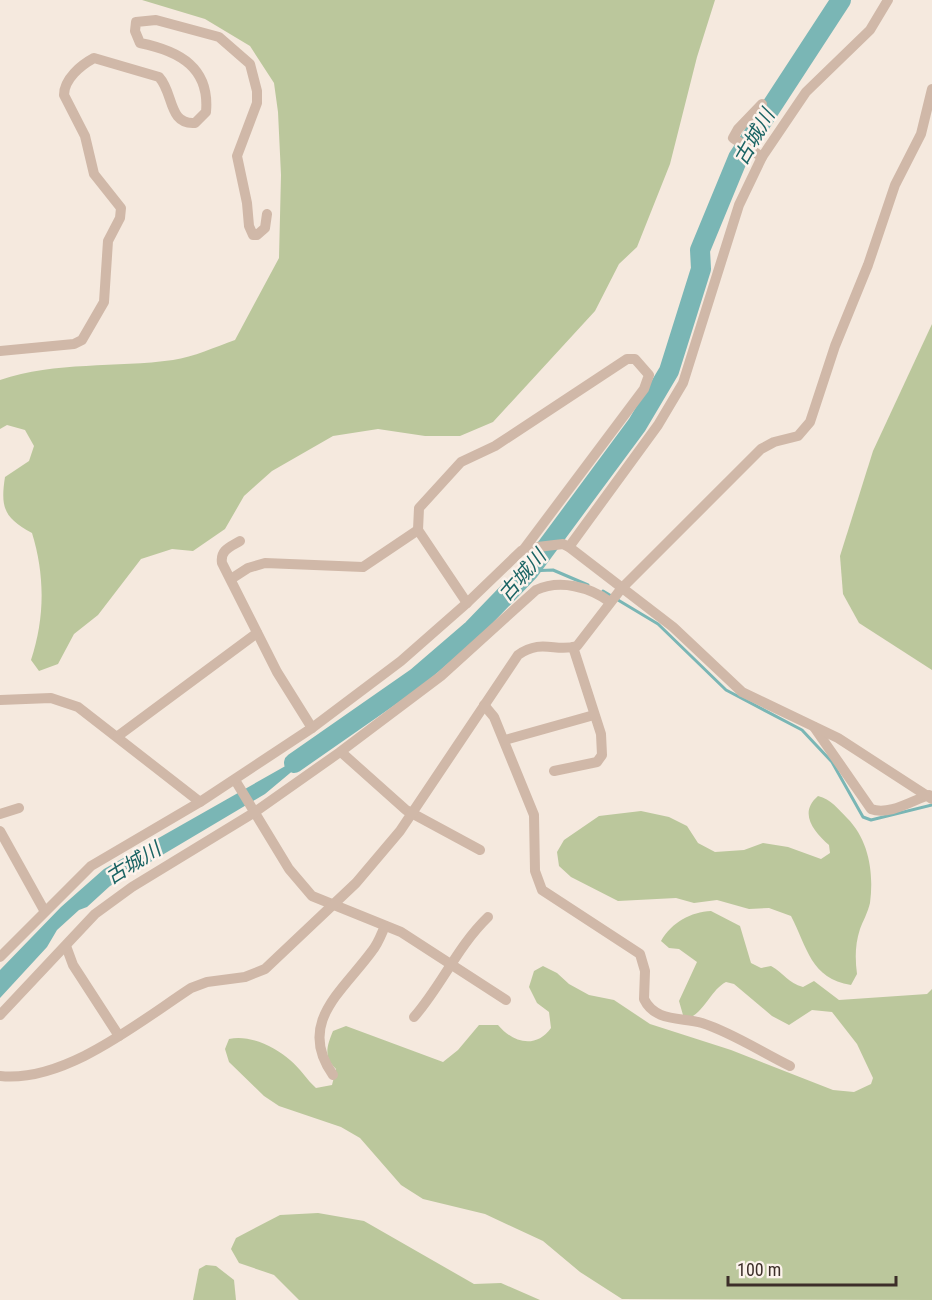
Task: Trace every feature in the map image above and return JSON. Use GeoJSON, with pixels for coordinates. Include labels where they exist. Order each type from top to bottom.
{"type":"FeatureCollection","features":[{"type":"Feature","properties":{"kind":"street"},"geometry":{"type":"LineString","coordinates":[[566,546],[658,424],[683,383],[739,205],[760,156],[802,97],[870,30],[888,0]]}},
{"type":"Feature","properties":{"kind":"street"},"geometry":{"type":"LineString","coordinates":[[0,351],[74,344],[89,331],[104,302],[108,240],[120,218],[121,208],[94,174],[85,136],[64,95],[68,80],[86,62],[94,58],[159,77],[170,94],[176,118],[181,122],[195,123],[206,112],[207,89],[200,74],[192,65],[167,51],[140,43],[135,31],[136,22],[156,20],[219,37],[250,64],[257,91],[257,103],[237,156],[253,235],[257,235],[265,228],[267,214]]}},
{"type":"Feature","properties":{"kind":"street"},"geometry":{"type":"LineString","coordinates":[[0,1076],[36,1073],[85,1055],[119,1036],[191,988],[207,982],[259,973],[356,883],[412,813],[511,662],[526,649],[543,645],[573,648],[584,639],[615,596],[761,449],[768,444],[798,436],[810,422],[835,346],[868,265],[895,185],[921,134],[932,89]]}},
{"type":"Feature","properties":{"kind":"street"},"geometry":{"type":"LineString","coordinates":[[760,156],[738,143],[734,138],[762,104]]}},
{"type":"Feature","properties":{"kind":"street"},"geometry":{"type":"LineString","coordinates":[[0,957],[44,910],[91,866],[236,781],[312,728],[401,661],[467,603],[526,548],[644,389],[649,375],[636,359],[627,359],[504,440],[453,468],[419,508],[418,530],[467,603]]}},
{"type":"Feature","properties":{"kind":"street"},"geometry":{"type":"LineString","coordinates":[[231,579],[248,568],[265,563],[363,567],[418,530]]}},
{"type":"Feature","properties":{"kind":"street"},"geometry":{"type":"LineString","coordinates":[[240,541],[222,554],[222,563],[257,633],[312,728]]}},
{"type":"Feature","properties":{"kind":"street"},"geometry":{"type":"LineString","coordinates":[[526,548],[566,546],[615,596]]}},
{"type":"Feature","properties":{"kind":"street"},"geometry":{"type":"LineString","coordinates":[[0,1016],[95,914],[132,887],[341,752],[441,676],[537,590],[551,585],[571,586],[615,596],[673,627],[742,692],[812,725],[930,796]]}},
{"type":"Feature","properties":{"kind":"street"},"geometry":{"type":"LineString","coordinates":[[118,736],[257,633]]}},
{"type":"Feature","properties":{"kind":"street"},"geometry":{"type":"LineString","coordinates":[[554,771],[597,762],[601,758],[603,746],[573,648]]}},
{"type":"Feature","properties":{"kind":"street"},"geometry":{"type":"LineString","coordinates":[[0,700],[51,698],[78,707],[200,802]]}},
{"type":"Feature","properties":{"kind":"street"},"geometry":{"type":"LineString","coordinates":[[484,705],[494,717],[505,740],[534,815],[535,871],[542,890],[640,954],[645,971],[644,999],[656,1013],[700,1023],[734,1035],[790,1066]]}},
{"type":"Feature","properties":{"kind":"street"},"geometry":{"type":"LineString","coordinates":[[505,740],[594,715]]}},
{"type":"Feature","properties":{"kind":"street"},"geometry":{"type":"LineString","coordinates":[[812,725],[871,809],[880,811],[930,796]]}},
{"type":"Feature","properties":{"kind":"street"},"geometry":{"type":"LineString","coordinates":[[341,752],[397,804],[480,850]]}},
{"type":"Feature","properties":{"kind":"street"},"geometry":{"type":"LineString","coordinates":[[236,781],[289,868],[312,896],[418,942],[506,1000]]}},
{"type":"Feature","properties":{"kind":"street"},"geometry":{"type":"LineString","coordinates":[[0,814],[19,808]]}},
{"type":"Feature","properties":{"kind":"street"},"geometry":{"type":"LineString","coordinates":[[0,831],[44,910]]}},
{"type":"Feature","properties":{"kind":"street"},"geometry":{"type":"LineString","coordinates":[[414,1017],[445,978],[449,963],[488,917]]}},
{"type":"Feature","properties":{"kind":"street"},"geometry":{"type":"LineString","coordinates":[[333,1075],[320,1057],[319,1029],[334,997],[374,950],[385,926]]}},
{"type":"Feature","properties":{"kind":"street"},"geometry":{"type":"LineString","coordinates":[[66,946],[73,964],[119,1036]]}},
{"type":"Feature","properties":{"kind":"green space"},"geometry":{"type":"Polygon","coordinates":[[[142,0],[715,0],[697,57],[670,164],[637,247],[619,264],[595,311],[493,422],[460,436],[425,436],[378,429],[333,436],[272,471],[244,496],[225,529],[193,551],[172,549],[141,559],[98,615],[74,634],[58,664],[39,671],[31,660],[39,628],[42,596],[36,549],[32,533],[10,517],[3,497],[5,477],[29,461],[34,446],[25,430],[7,425],[0,429],[0,380],[64,367],[181,359],[235,340],[279,258],[281,175],[274,83],[250,46],[205,19],[142,0]]]}},
{"type":"Feature","properties":{"kind":"green space"},"geometry":{"type":"Polygon","coordinates":[[[932,324],[932,670],[859,623],[843,594],[840,556],[873,451],[932,324]]]}},
{"type":"Feature","properties":{"kind":"green space"},"geometry":{"type":"Polygon","coordinates":[[[818,796],[834,805],[854,827],[865,847],[870,869],[870,903],[858,935],[857,974],[851,985],[838,982],[819,969],[806,950],[791,916],[769,908],[749,909],[717,900],[694,903],[676,898],[618,901],[571,877],[559,866],[557,852],[564,840],[599,816],[641,811],[669,817],[687,826],[698,843],[715,852],[744,850],[763,843],[788,847],[821,859],[830,853],[829,845],[818,834],[809,816],[812,802],[818,796]]]}},
{"type":"Feature","properties":{"kind":"green space"},"geometry":{"type":"Polygon","coordinates":[[[711,911],[740,926],[751,963],[761,968],[771,966],[803,987],[814,981],[839,1000],[927,994],[932,989],[932,1300],[622,1299],[580,1272],[543,1241],[485,1214],[423,1199],[401,1185],[360,1138],[341,1127],[279,1106],[264,1096],[229,1062],[225,1049],[229,1039],[245,1038],[261,1043],[290,1060],[316,1088],[332,1085],[336,1069],[329,1060],[328,1046],[333,1031],[346,1026],[443,1062],[458,1050],[479,1025],[498,1025],[510,1036],[532,1041],[545,1035],[551,1028],[549,1012],[537,1003],[529,987],[534,971],[543,966],[589,995],[614,1000],[650,1024],[731,1050],[833,1090],[854,1092],[871,1084],[873,1078],[857,1044],[832,1012],[812,1010],[789,1025],[772,1016],[734,984],[726,982],[716,990],[696,1014],[690,1018],[683,1015],[679,1001],[697,962],[679,949],[669,948],[661,941],[676,923],[696,913],[711,911]]]}},
{"type":"Feature","properties":{"kind":"green space"},"geometry":{"type":"Polygon","coordinates":[[[318,1213],[364,1221],[474,1284],[501,1283],[540,1300],[299,1300],[274,1275],[239,1263],[231,1249],[236,1238],[280,1215],[318,1213]]]}},
{"type":"Feature","properties":{"kind":"green space"},"geometry":{"type":"Polygon","coordinates":[[[206,1265],[216,1266],[234,1280],[236,1300],[193,1300],[199,1269],[206,1265]]]}},
{"type":"Feature","properties":{"kind":"water"},"geometry":{"type":"Polygon","coordinates":[[[326,743],[265,794],[110,886],[87,907],[79,910],[57,930],[47,947],[0,998],[0,970],[61,907],[104,869],[326,743]]]}},
{"type":"Feature","properties":{"kind":"waterway","name":"古城川"},"geometry":{"type":"LineString","coordinates":[[294,763],[416,678],[473,629],[529,571],[637,425],[669,371],[701,269],[700,250],[738,158],[841,0]]}},
{"type":"Feature","properties":{"kind":"waterway"},"geometry":{"type":"LineString","coordinates":[[529,571],[553,570],[588,585]]}},
{"type":"Feature","properties":{"kind":"waterway"},"geometry":{"type":"LineString","coordinates":[[603,591],[658,624],[726,690],[802,730],[832,762],[863,817],[871,820],[932,805]]}}]}
